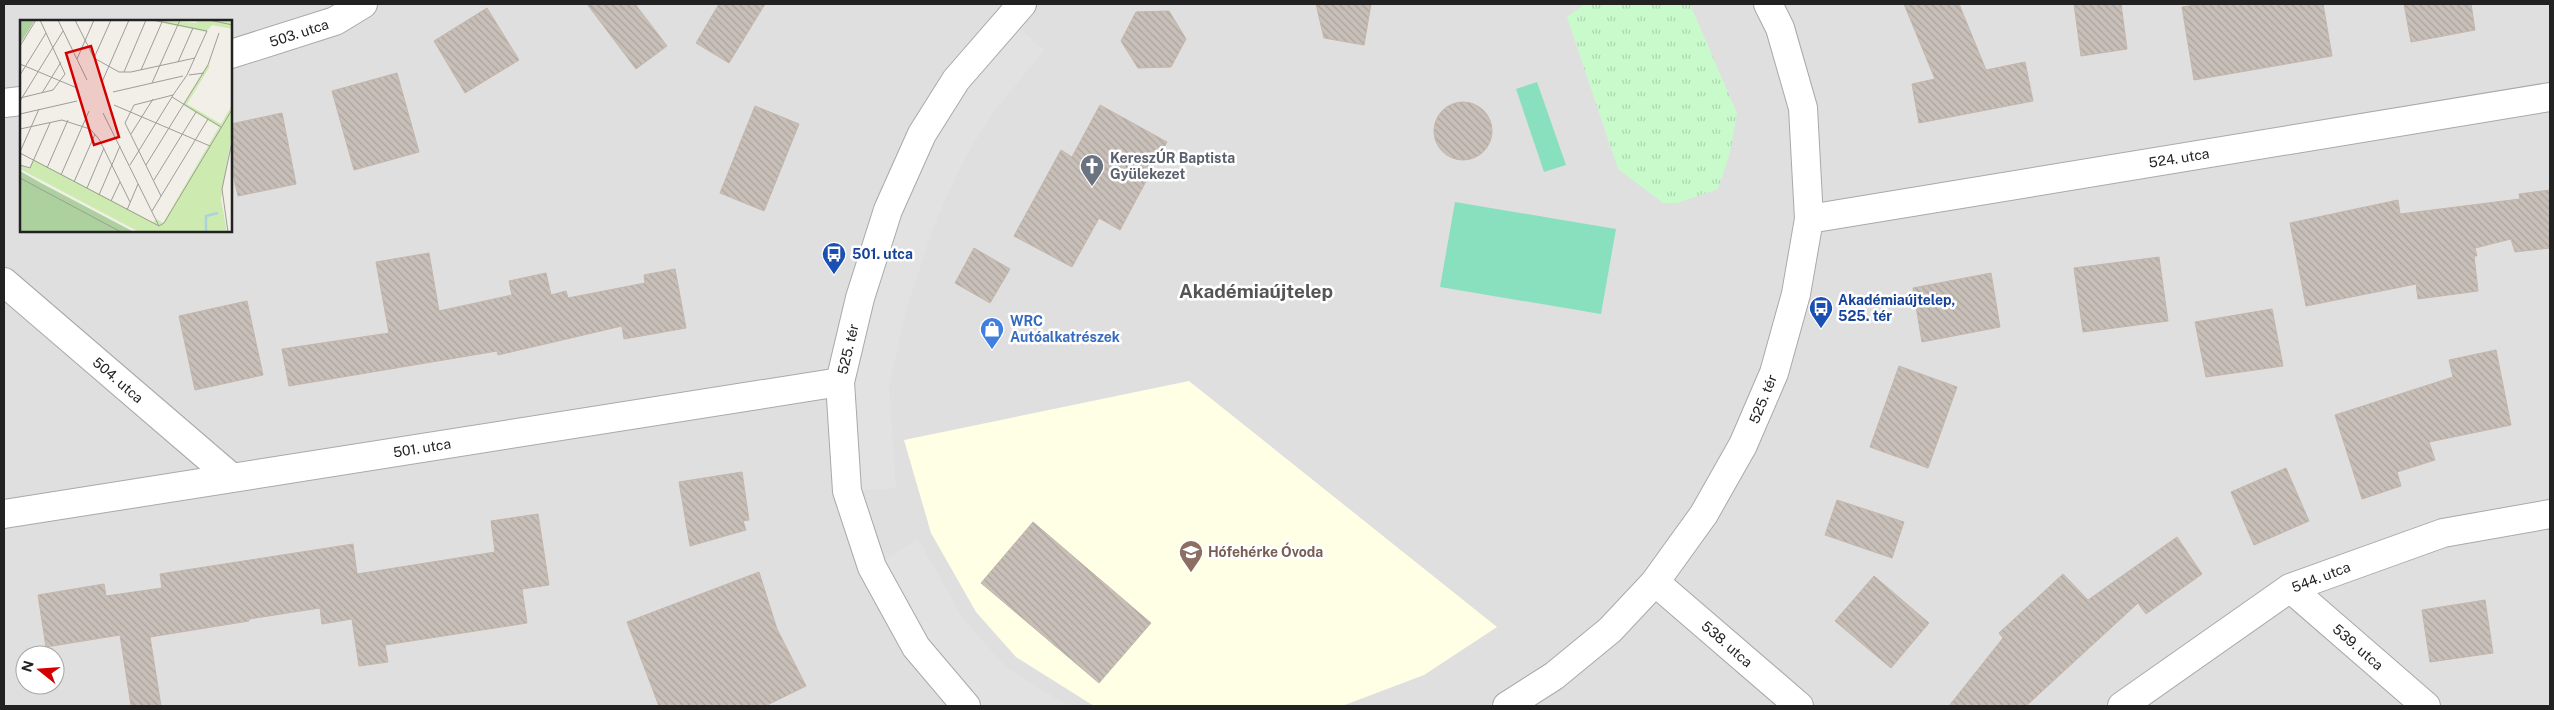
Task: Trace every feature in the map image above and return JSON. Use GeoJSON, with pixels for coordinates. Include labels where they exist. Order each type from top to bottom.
{"type":"FeatureCollection","features":[{"type":"Feature","properties":{"kind":"street","name":"503. utca"},"geometry":{"type":"LineString","coordinates":[[232,54],[325,12],[363,4]]}},
{"type":"Feature","properties":{"kind":"street","name":"525. tér"},"geometry":{"type":"LineString","coordinates":[[1507,706],[1554,676],[1610,630],[1655,582],[1704,514],[1743,445],[1774,374],[1796,294],[1809,219],[1804,108],[1780,28],[1768,4]]}},
{"type":"Feature","properties":{"kind":"street","name":"525. tér"},"geometry":{"type":"LineString","coordinates":[[966,706],[916,647],[872,567],[847,491],[840,382],[860,298],[888,210],[918,142],[956,80],[1007,9]]}},
{"type":"Feature","properties":{"kind":"street","name":"524. utca"},"geometry":{"type":"LineString","coordinates":[[1809,219],[2550,96]]}},
{"type":"Feature","properties":{"kind":"street"},"geometry":{"type":"LineString","coordinates":[[4,103],[20,100]]}},
{"type":"Feature","properties":{"kind":"street","name":"504. utca"},"geometry":{"type":"LineString","coordinates":[[4,282],[232,477]]}},
{"type":"Feature","properties":{"kind":"street","name":"501. utca"},"geometry":{"type":"LineString","coordinates":[[4,514],[840,382]]}},
{"type":"Feature","properties":{"kind":"street","name":"544. utca"},"geometry":{"type":"LineString","coordinates":[[2122,706],[2290,588],[2443,533],[2550,514]]}},
{"type":"Feature","properties":{"kind":"street","name":"538. utca"},"geometry":{"type":"LineString","coordinates":[[1655,582],[1799,706]]}},
{"type":"Feature","properties":{"kind":"street","name":"539. utca"},"geometry":{"type":"LineString","coordinates":[[2290,588],[2426,706]]}},
{"type":"Feature","properties":{"kind":"shaded area"},"geometry":{"type":"Polygon","coordinates":[[[4,4],[2550,4],[2550,706],[4,706],[4,4]]]}},
{"type":"Feature","properties":{"kind":"shaded area"},"geometry":{"type":"Polygon","coordinates":[[[1008,19],[1044,50],[996,109],[965,157],[933,227],[906,311],[889,386],[896,488],[847,491],[840,382],[888,210],[1008,19]]]}},
{"type":"Feature","properties":{"kind":"shaded area","name":"Hófehérke Óvoda"},"geometry":{"type":"Polygon","coordinates":[[[1189,381],[1497,627],[1424,675],[1342,706],[1094,706],[1016,657],[976,612],[931,533],[904,440],[1189,381]]]}},
{"type":"Feature","properties":{"kind":"shaded area"},"geometry":{"type":"Polygon","coordinates":[[[918,539],[964,620],[1007,668],[1068,706],[966,706],[872,567],[918,539]]]}},
{"type":"Feature","properties":{"kind":"green space"},"geometry":{"type":"Polygon","coordinates":[[[1585,4],[1690,4],[1737,113],[1730,153],[1718,189],[1677,203],[1663,203],[1618,169],[1567,17],[1585,4]]]}},
{"type":"Feature","properties":{"kind":"green space"},"geometry":{"type":"Polygon","coordinates":[[[1537,82],[1566,165],[1544,172],[1516,89],[1537,82]]]}},
{"type":"Feature","properties":{"kind":"green space"},"geometry":{"type":"Polygon","coordinates":[[[1455,202],[1616,229],[1601,314],[1440,287],[1455,202]]]}},
{"type":"Feature","properties":{"kind":"building"},"geometry":{"type":"Polygon","coordinates":[[[587,4],[635,4],[667,46],[636,69],[587,4]]]}},
{"type":"Feature","properties":{"kind":"building"},"geometry":{"type":"Polygon","coordinates":[[[719,4],[765,4],[729,63],[696,43],[719,4]]]}},
{"type":"Feature","properties":{"kind":"building"},"geometry":{"type":"Polygon","coordinates":[[[1316,4],[1371,4],[1364,45],[1324,38],[1316,4]]]}},
{"type":"Feature","properties":{"kind":"building"},"geometry":{"type":"Polygon","coordinates":[[[1904,4],[1959,4],[1986,70],[2025,62],[2033,101],[1919,123],[1912,84],[1935,79],[1904,4]]]}},
{"type":"Feature","properties":{"kind":"building"},"geometry":{"type":"Polygon","coordinates":[[[2074,4],[2121,4],[2127,49],[2081,56],[2074,4]]]}},
{"type":"Feature","properties":{"kind":"building"},"geometry":{"type":"Polygon","coordinates":[[[2203,4],[2323,4],[2332,56],[2194,80],[2182,7],[2203,4]]]}},
{"type":"Feature","properties":{"kind":"building"},"geometry":{"type":"Polygon","coordinates":[[[2404,4],[2471,4],[2475,30],[2411,42],[2404,4]]]}},
{"type":"Feature","properties":{"kind":"building"},"geometry":{"type":"Polygon","coordinates":[[[487,8],[519,60],[465,93],[434,41],[487,8]]]}},
{"type":"Feature","properties":{"kind":"building"},"geometry":{"type":"Polygon","coordinates":[[[1169,11],[1186,39],[1171,67],[1138,68],[1121,41],[1136,12],[1169,11]]]}},
{"type":"Feature","properties":{"kind":"building"},"geometry":{"type":"Polygon","coordinates":[[[397,73],[419,152],[354,170],[332,91],[397,73]]]}},
{"type":"Feature","properties":{"kind":"building"},"geometry":{"type":"Polygon","coordinates":[[[1463,102],[1474,104],[1487,115],[1492,131],[1490,142],[1479,155],[1463,160],[1452,158],[1439,147],[1434,131],[1436,120],[1447,107],[1463,102]]]}},
{"type":"Feature","properties":{"kind":"building","name":"KereszÚR Baptista Gyülekezet"},"geometry":{"type":"Polygon","coordinates":[[[1100,105],[1167,142],[1120,230],[1099,218],[1072,267],[1014,236],[1061,150],[1072,157],[1100,105]]]}},
{"type":"Feature","properties":{"kind":"building"},"geometry":{"type":"Polygon","coordinates":[[[755,106],[799,124],[764,211],[720,193],[755,106]]]}},
{"type":"Feature","properties":{"kind":"building"},"geometry":{"type":"Polygon","coordinates":[[[282,113],[296,184],[238,196],[232,169],[232,124],[282,113]]]}},
{"type":"Feature","properties":{"kind":"building"},"geometry":{"type":"Polygon","coordinates":[[[2550,190],[2550,248],[2515,252],[2511,239],[2475,248],[2477,256],[2474,256],[2478,291],[2418,299],[2416,284],[2306,306],[2290,223],[2398,200],[2400,214],[2520,199],[2519,194],[2550,190]]]}},
{"type":"Feature","properties":{"kind":"building"},"geometry":{"type":"Polygon","coordinates":[[[974,248],[1010,269],[990,303],[955,283],[974,248]]]}},
{"type":"Feature","properties":{"kind":"building"},"geometry":{"type":"Polygon","coordinates":[[[429,253],[439,311],[512,295],[509,281],[546,273],[551,295],[566,291],[568,298],[645,283],[644,275],[675,269],[686,328],[624,339],[622,326],[498,355],[497,351],[289,386],[282,349],[389,333],[376,262],[429,253]]]}},
{"type":"Feature","properties":{"kind":"building"},"geometry":{"type":"Polygon","coordinates":[[[2159,257],[2168,321],[2083,332],[2074,268],[2159,257]]]}},
{"type":"Feature","properties":{"kind":"building"},"geometry":{"type":"Polygon","coordinates":[[[1991,273],[2000,327],[1922,342],[1913,288],[1991,273]]]}},
{"type":"Feature","properties":{"kind":"building"},"geometry":{"type":"Polygon","coordinates":[[[247,301],[263,375],[195,390],[179,316],[247,301]]]}},
{"type":"Feature","properties":{"kind":"building"},"geometry":{"type":"Polygon","coordinates":[[[2272,309],[2283,366],[2206,377],[2195,322],[2272,309]]]}},
{"type":"Feature","properties":{"kind":"building"},"geometry":{"type":"Polygon","coordinates":[[[2496,350],[2511,425],[2429,442],[2435,460],[2397,472],[2401,486],[2362,499],[2335,415],[2453,377],[2449,360],[2496,350]]]}},
{"type":"Feature","properties":{"kind":"building"},"geometry":{"type":"Polygon","coordinates":[[[1899,366],[1957,387],[1928,468],[1870,447],[1899,366]]]}},
{"type":"Feature","properties":{"kind":"building"},"geometry":{"type":"Polygon","coordinates":[[[2286,468],[2309,521],[2254,545],[2231,492],[2286,468]]]}},
{"type":"Feature","properties":{"kind":"building"},"geometry":{"type":"Polygon","coordinates":[[[742,472],[749,520],[743,521],[746,530],[690,546],[679,482],[742,472]]]}},
{"type":"Feature","properties":{"kind":"building"},"geometry":{"type":"Polygon","coordinates":[[[1837,500],[1904,522],[1892,558],[1825,535],[1837,500]]]}},
{"type":"Feature","properties":{"kind":"building"},"geometry":{"type":"Polygon","coordinates":[[[538,514],[549,585],[522,589],[527,623],[385,645],[388,662],[359,666],[352,619],[322,624],[320,608],[249,619],[249,621],[150,637],[161,706],[131,706],[120,635],[58,645],[46,645],[38,595],[104,584],[106,596],[162,588],[160,574],[353,544],[357,574],[495,552],[491,521],[538,514]]]}},
{"type":"Feature","properties":{"kind":"building"},"geometry":{"type":"Polygon","coordinates":[[[1033,522],[1151,623],[1099,683],[981,583],[1033,522]]]}},
{"type":"Feature","properties":{"kind":"building"},"geometry":{"type":"Polygon","coordinates":[[[2177,537],[2202,574],[2146,614],[2138,603],[2026,706],[1949,706],[2003,638],[1999,633],[2063,574],[2088,600],[2177,537]]]}},
{"type":"Feature","properties":{"kind":"building"},"geometry":{"type":"Polygon","coordinates":[[[759,572],[777,629],[806,686],[765,706],[659,706],[627,622],[759,572]]]}},
{"type":"Feature","properties":{"kind":"building"},"geometry":{"type":"Polygon","coordinates":[[[1874,576],[1929,623],[1891,668],[1835,621],[1874,576]]]}},
{"type":"Feature","properties":{"kind":"building"},"geometry":{"type":"Polygon","coordinates":[[[2485,600],[2493,653],[2430,662],[2422,610],[2485,600]]]}},
{"type":"Feature","properties":{"kind":"place","name":"KereszÚR Baptista Gyülekezet"},"geometry":{"type":"Point","coordinates":[1092,187]}},
{"type":"Feature","properties":{"kind":"place","name":"501. utca"},"geometry":{"type":"Point","coordinates":[834,275]}},
{"type":"Feature","properties":{"kind":"place","name":"Akadémiaújtelep, 525. tér"},"geometry":{"type":"Point","coordinates":[1821,329]}},
{"type":"Feature","properties":{"kind":"place","name":"WRC Autóalkatrészek"},"geometry":{"type":"Point","coordinates":[992,350]}},
{"type":"Feature","properties":{"kind":"place","name":"Hófehérke Óvoda"},"geometry":{"type":"Point","coordinates":[1191,573]}},
{"type":"Feature","properties":{"kind":"district","name":"Akadémiaújtelep"},"geometry":{"type":"Point","coordinates":[1256,291]}}]}
